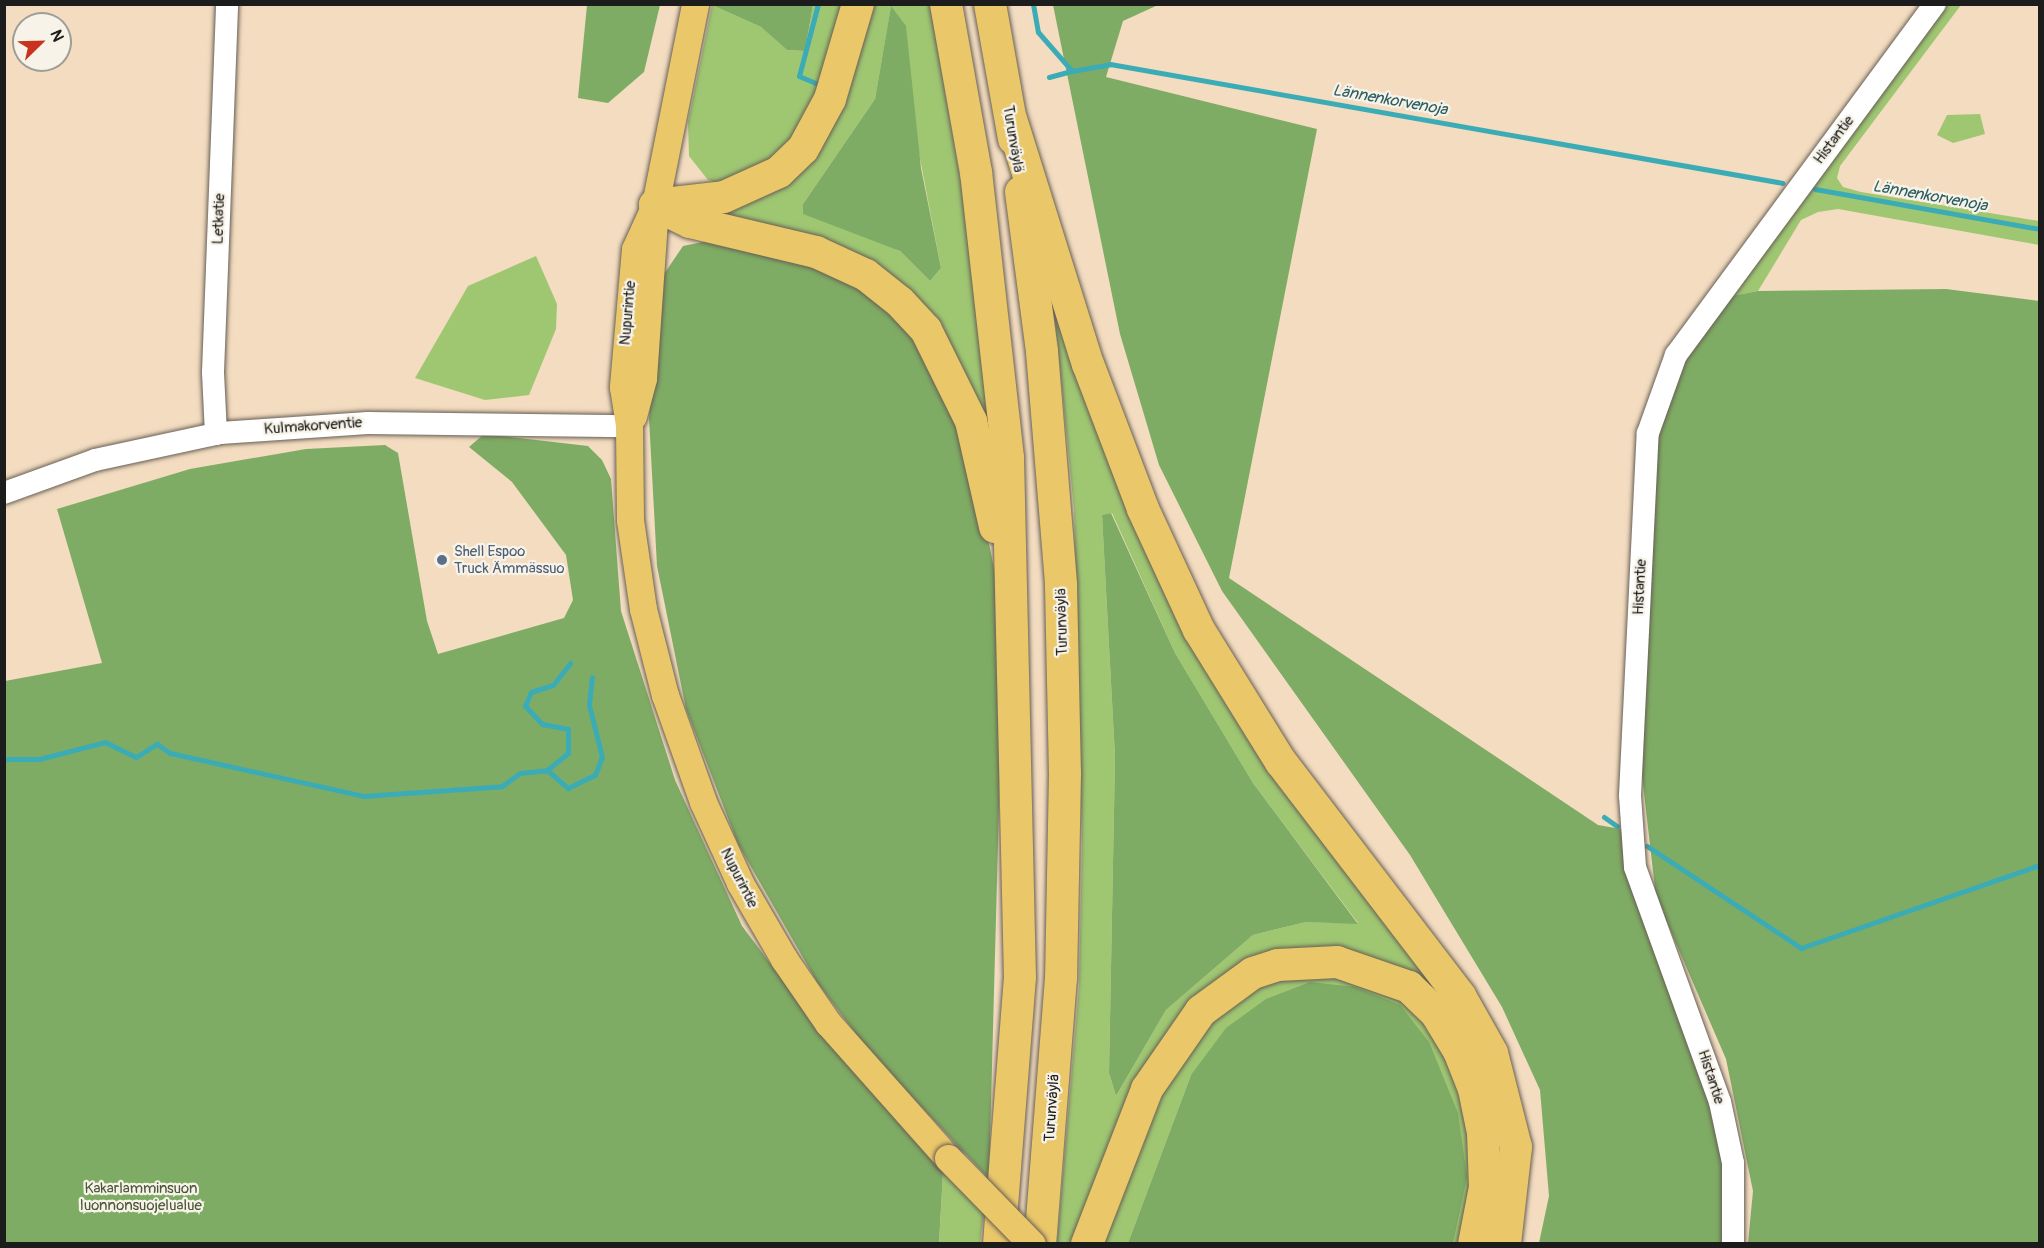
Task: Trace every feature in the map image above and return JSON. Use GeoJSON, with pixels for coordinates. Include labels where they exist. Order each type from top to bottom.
{"type":"FeatureCollection","features":[{"type":"Feature","properties":{"kind":"highway"},"geometry":{"type":"LineString","coordinates":[[656,205],[724,197],[752,188],[787,165],[803,149],[830,99],[858,4]]}},
{"type":"Feature","properties":{"kind":"highway"},"geometry":{"type":"LineString","coordinates":[[946,4],[976,172],[1000,357],[1013,583],[1020,977],[999,1244]]}},
{"type":"Feature","properties":{"kind":"highway","name":"Turunväylä"},"geometry":{"type":"LineString","coordinates":[[990,4],[1011,119],[1042,352],[1061,585],[1061,978],[1040,1244]]}},
{"type":"Feature","properties":{"kind":"highway"},"geometry":{"type":"LineString","coordinates":[[1011,119],[1088,364],[1143,509],[1199,630],[1281,762],[1460,996],[1492,1053],[1515,1147],[1505,1244]]}},
{"type":"Feature","properties":{"kind":"highway"},"geometry":{"type":"LineString","coordinates":[[656,205],[690,222],[816,252],[866,275],[900,302],[926,330],[971,421],[1013,583]]}},
{"type":"Feature","properties":{"kind":"highway"},"geometry":{"type":"LineString","coordinates":[[1087,1244],[1147,1089],[1201,1011],[1253,973],[1278,964],[1337,962],[1409,987],[1436,1013],[1459,1051],[1474,1089],[1483,1133],[1485,1187],[1474,1244]]}},
{"type":"Feature","properties":{"kind":"main road","name":"Nupurintie"},"geometry":{"type":"LineString","coordinates":[[695,4],[656,205],[639,234],[630,287],[623,387],[629,426],[630,520],[643,609],[665,695],[703,802],[740,883],[822,1014],[948,1158],[1032,1244]]}},
{"type":"Feature","properties":{"kind":"street","name":"Letkatie"},"geometry":{"type":"LineString","coordinates":[[216,434],[213,372],[227,4]]}},
{"type":"Feature","properties":{"kind":"street","name":"Histantie"},"geometry":{"type":"LineString","coordinates":[[1733,1244],[1733,1163],[1720,1102],[1635,867],[1630,795],[1648,433],[1676,355],[1935,4]]}},
{"type":"Feature","properties":{"kind":"street","name":"Kulmakorventie"},"geometry":{"type":"LineString","coordinates":[[4,492],[95,460],[216,434],[368,423],[629,426]]}},
{"type":"Feature","properties":{"kind":"green space"},"geometry":{"type":"Polygon","coordinates":[[[587,5],[660,5],[644,72],[608,103],[578,98],[587,5]]]}},
{"type":"Feature","properties":{"kind":"green space"},"geometry":{"type":"Polygon","coordinates":[[[712,5],[761,27],[787,50],[805,51],[813,5],[846,5],[814,114],[764,168],[720,184],[708,180],[689,156],[688,122],[712,5]]]}},
{"type":"Feature","properties":{"kind":"green space"},"geometry":{"type":"Polygon","coordinates":[[[712,5],[813,5],[805,51],[787,50],[761,27],[712,5]]]}},
{"type":"Feature","properties":{"kind":"green space"},"geometry":{"type":"Polygon","coordinates":[[[866,5],[930,5],[962,189],[990,427],[691,210],[766,191],[866,5]],[[891,7],[875,99],[803,204],[900,251],[930,281],[941,268],[891,7]]]}},
{"type":"Feature","properties":{"kind":"green space"},"geometry":{"type":"Polygon","coordinates":[[[1053,5],[1158,5],[1123,21],[1106,77],[1317,129],[1229,578],[1598,825],[1621,829],[1705,1090],[1723,1162],[1722,1243],[1539,1243],[1549,1196],[1540,1090],[1502,1007],[1410,855],[1222,591],[1159,465],[1120,334],[1053,5]]]}},
{"type":"Feature","properties":{"kind":"green space"},"geometry":{"type":"Polygon","coordinates":[[[1943,5],[1961,5],[1840,166],[1837,178],[1843,187],[1861,192],[2039,221],[2039,245],[1838,209],[1818,212],[1801,220],[1758,291],[1726,297],[1943,5]]]}},
{"type":"Feature","properties":{"kind":"green space"},"geometry":{"type":"Polygon","coordinates":[[[891,6],[906,26],[921,168],[941,268],[930,281],[900,251],[803,214],[803,204],[875,99],[891,6]]]}},
{"type":"Feature","properties":{"kind":"green space"},"geometry":{"type":"Polygon","coordinates":[[[1980,114],[1985,134],[1953,143],[1937,135],[1947,115],[1980,114]]]}},
{"type":"Feature","properties":{"kind":"green space"},"geometry":{"type":"Polygon","coordinates":[[[708,241],[836,268],[889,303],[944,380],[974,470],[996,578],[1000,768],[989,1179],[868,1050],[817,982],[738,844],[686,709],[657,566],[649,418],[660,280],[683,246],[708,241]]]}},
{"type":"Feature","properties":{"kind":"green space"},"geometry":{"type":"Polygon","coordinates":[[[536,256],[557,304],[556,329],[529,395],[485,400],[415,378],[468,286],[536,256]]]}},
{"type":"Feature","properties":{"kind":"green space"},"geometry":{"type":"Polygon","coordinates":[[[1051,279],[1131,501],[1444,986],[1498,1103],[1504,1216],[1478,1069],[1373,961],[1222,983],[1078,1243],[1057,1243],[1079,987],[1082,845],[1074,509],[1051,279]],[[1112,513],[1102,515],[1115,757],[1109,1073],[1116,1096],[1166,1010],[1253,935],[1306,922],[1358,923],[1253,783],[1175,653],[1112,513]]]}},
{"type":"Feature","properties":{"kind":"green space"},"geometry":{"type":"Polygon","coordinates":[[[1946,289],[2039,301],[2039,1243],[1748,1243],[1753,1191],[1726,1059],[1656,897],[1641,767],[1657,422],[1683,358],[1726,297],[1758,291],[1946,289]]]}},
{"type":"Feature","properties":{"kind":"green space","name":"Kakarlamminsuon luonnonsuojelualue"},"geometry":{"type":"Polygon","coordinates":[[[484,434],[588,446],[602,460],[611,479],[621,611],[675,780],[742,926],[838,1054],[943,1172],[939,1243],[5,1244],[5,681],[102,663],[57,509],[190,469],[306,449],[385,445],[398,453],[427,621],[438,654],[564,618],[573,600],[566,555],[512,482],[469,447],[484,434]]]}},
{"type":"Feature","properties":{"kind":"green space"},"geometry":{"type":"Polygon","coordinates":[[[1111,513],[1175,653],[1253,783],[1358,924],[1306,922],[1253,935],[1166,1010],[1116,1096],[1109,1073],[1115,757],[1102,515],[1111,513]]]}},
{"type":"Feature","properties":{"kind":"green space"},"geometry":{"type":"Polygon","coordinates":[[[1303,969],[1376,980],[1436,1024],[1478,1131],[1467,1243],[1453,1243],[1191,1075],[1128,1243],[1097,1244],[1167,1068],[1246,986],[1303,969]]]}},
{"type":"Feature","properties":{"kind":"green space"},"geometry":{"type":"Polygon","coordinates":[[[1310,982],[1355,987],[1400,1005],[1429,1042],[1458,1113],[1467,1177],[1453,1243],[1128,1243],[1191,1075],[1226,1028],[1266,999],[1310,982]]]}},
{"type":"Feature","properties":{"kind":"green space"},"geometry":{"type":"Polygon","coordinates":[[[943,1172],[984,1213],[980,1243],[939,1244],[943,1172]]]}},
{"type":"Feature","properties":{"kind":"waterway"},"geometry":{"type":"LineString","coordinates":[[818,4],[799,76],[822,86]]}},
{"type":"Feature","properties":{"kind":"waterway","name":"Lännenkorvenoja"},"geometry":{"type":"LineString","coordinates":[[1033,4],[1038,32],[1072,71],[1110,64],[1783,183]]}},
{"type":"Feature","properties":{"kind":"waterway"},"geometry":{"type":"LineString","coordinates":[[1049,77],[1072,71]]}},
{"type":"Feature","properties":{"kind":"waterway","name":"Lännenkorvenoja"},"geometry":{"type":"LineString","coordinates":[[1815,189],[2040,229]]}},
{"type":"Feature","properties":{"kind":"waterway"},"geometry":{"type":"LineString","coordinates":[[547,770],[568,753],[568,729],[542,724],[525,706],[531,692],[553,685],[570,663]]}},
{"type":"Feature","properties":{"kind":"waterway"},"geometry":{"type":"LineString","coordinates":[[4,759],[39,759],[105,742],[136,757],[157,744],[170,753],[364,796],[502,786],[520,773],[547,770],[568,788],[595,775],[602,757],[589,705],[592,677]]}},
{"type":"Feature","properties":{"kind":"waterway"},"geometry":{"type":"LineString","coordinates":[[1604,817],[1617,826]]}},
{"type":"Feature","properties":{"kind":"waterway"},"geometry":{"type":"LineString","coordinates":[[1647,846],[1801,948],[2040,865]]}},
{"type":"Feature","properties":{"kind":"place","name":"Shell Espoo Truck Ämmässuo"},"geometry":{"type":"Point","coordinates":[442,560]}}]}
